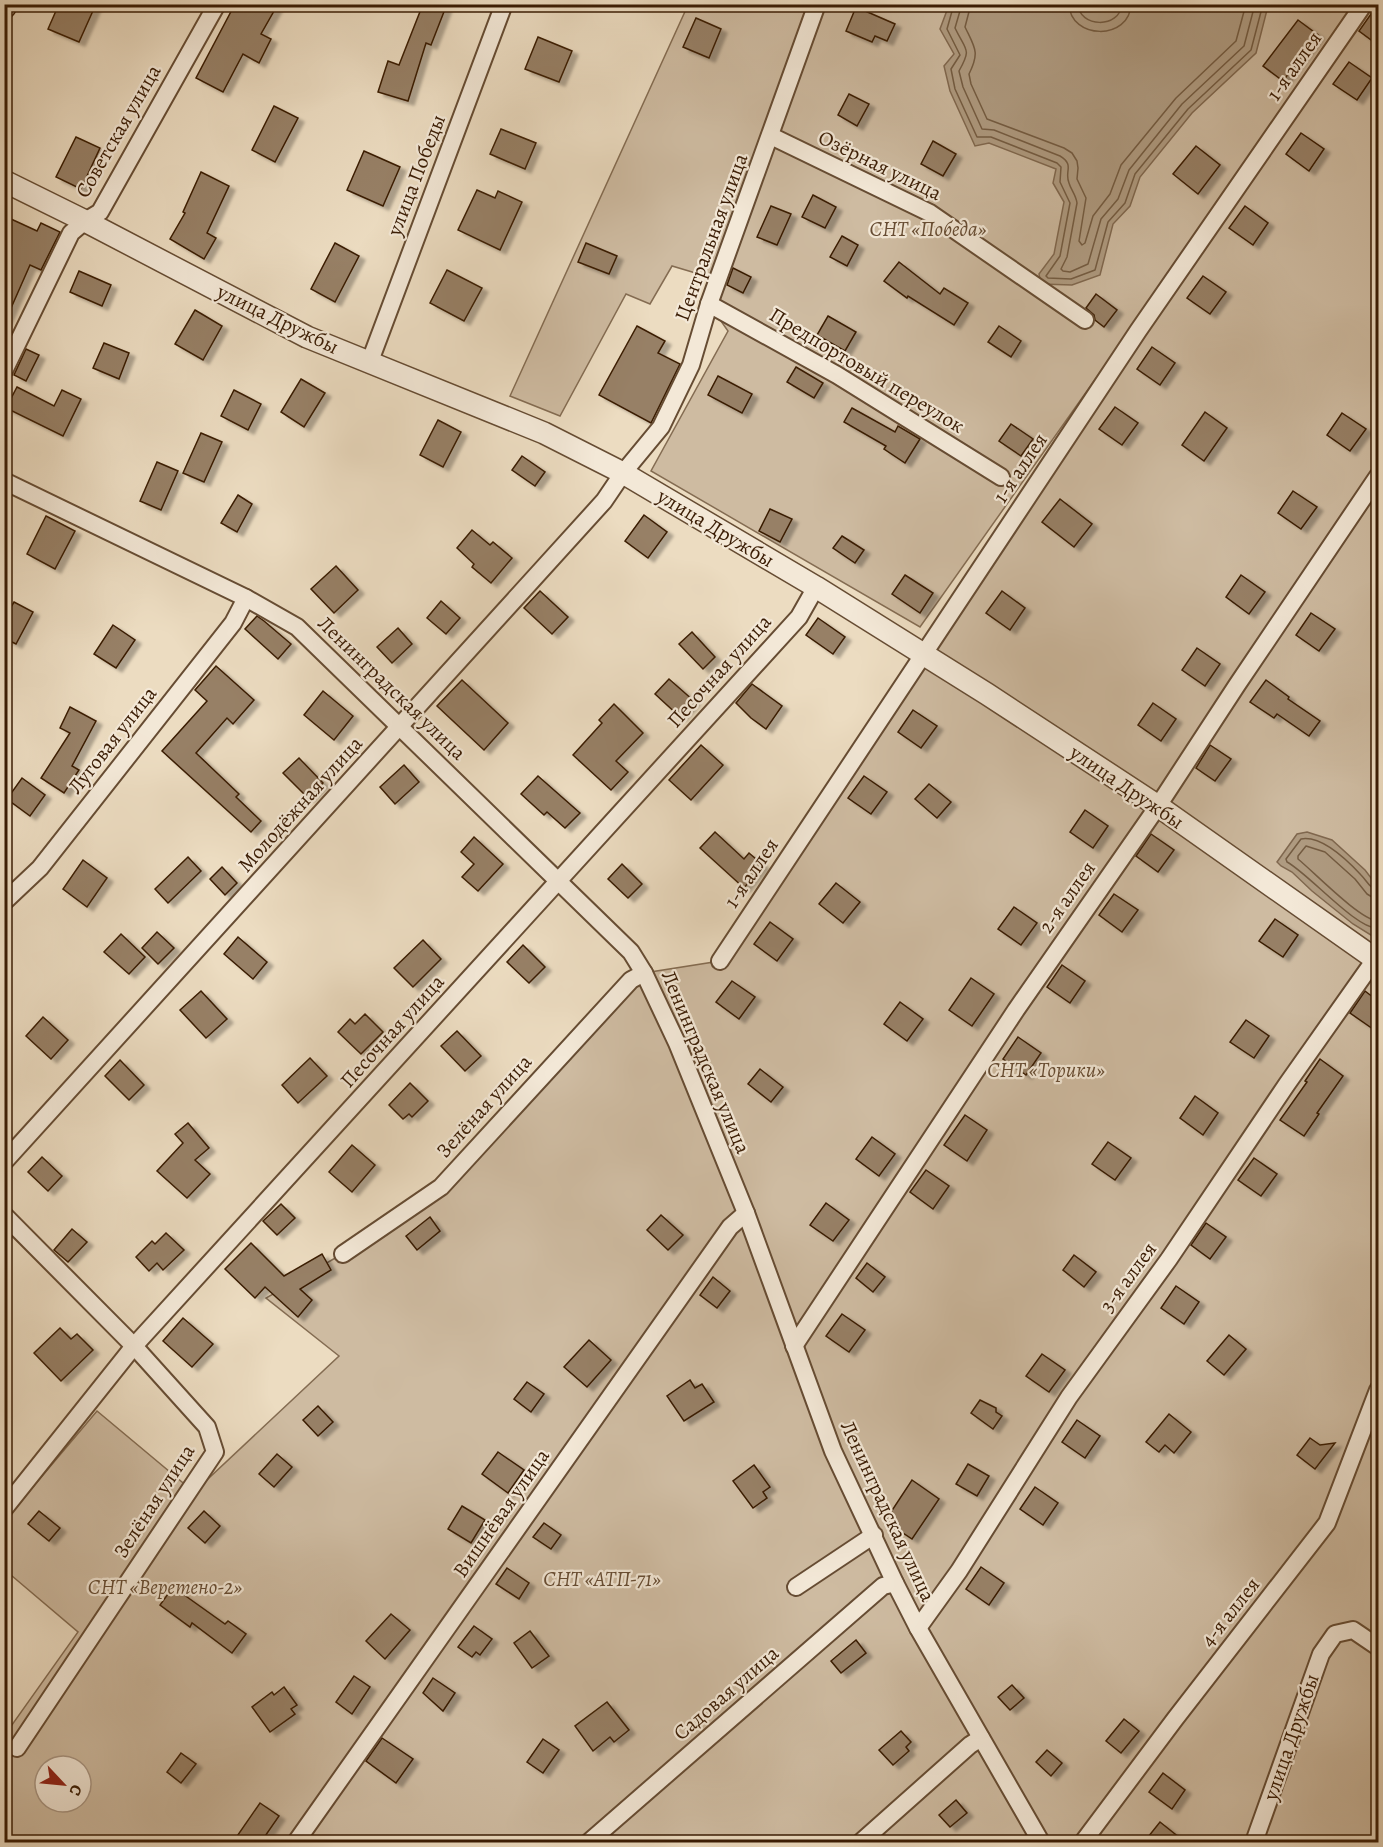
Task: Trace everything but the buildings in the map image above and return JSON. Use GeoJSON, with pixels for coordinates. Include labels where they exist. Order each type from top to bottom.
{"type":"FeatureCollection","features":[{"type":"Feature","properties":{"kind":"street","name":"Советская улица"},"geometry":{"type":"LineString","coordinates":[[4,371],[71,233],[85,221],[100,213],[217,4]]}},
{"type":"Feature","properties":{"kind":"street","name":"улица Победы"},"geometry":{"type":"LineString","coordinates":[[370,361],[504,4]]}},
{"type":"Feature","properties":{"kind":"street","name":"Центральная улица"},"geometry":{"type":"LineString","coordinates":[[624,473],[661,427],[691,365],[709,304],[817,4]]}},
{"type":"Feature","properties":{"kind":"street","name":"1-я аллея"},"geometry":{"type":"LineString","coordinates":[[720,961],[1138,331],[1364,4]]}},
{"type":"Feature","properties":{"kind":"street","name":"Озёрная улица"},"geometry":{"type":"LineString","coordinates":[[771,136],[930,213],[1085,320]]}},
{"type":"Feature","properties":{"kind":"street","name":"улица Дружбы"},"geometry":{"type":"LineString","coordinates":[[4,181],[307,337],[544,433],[624,473],[924,654],[1158,806],[1378,959]]}},
{"type":"Feature","properties":{"kind":"street","name":"Предпортовый переулок"},"geometry":{"type":"LineString","coordinates":[[709,304],[837,375],[1001,477]]}},
{"type":"Feature","properties":{"kind":"street","name":"Молодёжная улица"},"geometry":{"type":"LineString","coordinates":[[4,1162],[604,501],[624,473]]}},
{"type":"Feature","properties":{"kind":"street","name":"2-я аллея"},"geometry":{"type":"LineString","coordinates":[[794,1346],[1016,1010],[1158,806],[1378,476]]}},
{"type":"Feature","properties":{"kind":"street","name":"Ленинградская улица"},"geometry":{"type":"LineString","coordinates":[[4,481],[246,598],[297,627],[631,952],[644,973],[677,1043],[746,1213],[833,1451],[918,1628],[1041,1842]]}},
{"type":"Feature","properties":{"kind":"street","name":"Песочная улица"},"geometry":{"type":"LineString","coordinates":[[4,1509],[134,1346],[798,617],[816,587]]}},
{"type":"Feature","properties":{"kind":"street","name":"Луговая улица"},"geometry":{"type":"LineString","coordinates":[[4,902],[47,859],[233,623],[246,598]]}},
{"type":"Feature","properties":{"kind":"street","name":"3-я аллея"},"geometry":{"type":"LineString","coordinates":[[918,1628],[959,1571],[1069,1397],[1169,1259],[1287,1084],[1378,959]]}},
{"type":"Feature","properties":{"kind":"street","name":"Зелёная улица"},"geometry":{"type":"LineString","coordinates":[[343,1254],[441,1187],[631,980],[644,973]]}},
{"type":"Feature","properties":{"kind":"street","name":"Вишнёвая улица"},"geometry":{"type":"LineString","coordinates":[[296,1842],[730,1227],[746,1213]]}},
{"type":"Feature","properties":{"kind":"street"},"geometry":{"type":"LineString","coordinates":[[4,1215],[134,1346]]}},
{"type":"Feature","properties":{"kind":"street","name":"Зелёная улица"},"geometry":{"type":"LineString","coordinates":[[17,1748],[215,1452],[207,1427],[134,1346]]}},
{"type":"Feature","properties":{"kind":"street","name":"4-я аллея"},"geometry":{"type":"LineString","coordinates":[[1083,1842],[1327,1523],[1378,1390]]}},
{"type":"Feature","properties":{"kind":"street"},"geometry":{"type":"LineString","coordinates":[[796,1587],[874,1535]]}},
{"type":"Feature","properties":{"kind":"street","name":"Садовая улица"},"geometry":{"type":"LineString","coordinates":[[589,1842],[883,1586],[895,1583]]}},
{"type":"Feature","properties":{"kind":"street","name":"улица Дружбы"},"geometry":{"type":"LineString","coordinates":[[1254,1842],[1320,1654],[1335,1634],[1353,1630],[1378,1647]]}},
{"type":"Feature","properties":{"kind":"street"},"geometry":{"type":"LineString","coordinates":[[861,1842],[970,1744],[981,1738]]}},
{"type":"Feature","properties":{"kind":"green space","name":"СНТ «Победа»"},"geometry":{"type":"Polygon","coordinates":[[[688,5],[1360,5],[920,627],[651,471],[728,331],[709,304],[709,277],[672,266],[650,304],[626,294],[560,416],[510,396],[688,5]]]}},
{"type":"Feature","properties":{"kind":"green space"},"geometry":{"type":"Polygon","coordinates":[[[1364,5],[1378,5],[1378,1842],[5,1842],[4,1742],[9,1729],[78,1632],[5,1570],[5,1520],[97,1411],[194,1492],[339,1356],[266,1298],[337,1257],[441,1187],[644,973],[720,961],[1364,5]]]}},
{"type":"Feature","properties":{"kind":"water"},"geometry":{"type":"Polygon","coordinates":[[[1074,4],[1104,9],[1112,4],[1268,4],[1268,6],[1256,53],[1192,113],[1140,177],[1130,206],[1113,224],[1100,275],[1072,285],[1041,284],[1039,274],[1054,254],[1064,202],[1053,183],[1056,169],[989,143],[975,146],[950,91],[944,66],[954,54],[940,29],[949,5],[1074,4]]]}},
{"type":"Feature","properties":{"kind":"water"},"geometry":{"type":"Polygon","coordinates":[[[1307,832],[1332,840],[1365,870],[1378,887],[1378,932],[1374,937],[1353,924],[1277,862],[1297,834],[1307,832]]]}},
{"type":"Feature","properties":{"kind":"park label","name":"СНТ «Торики»"},"geometry":{"type":"Point","coordinates":[1046,1070]}},
{"type":"Feature","properties":{"kind":"park label","name":"СНТ «АТП-71»"},"geometry":{"type":"Point","coordinates":[602,1579]}},
{"type":"Feature","properties":{"kind":"park label","name":"СНТ «Веретено-2»"},"geometry":{"type":"Point","coordinates":[165,1587]}}]}
